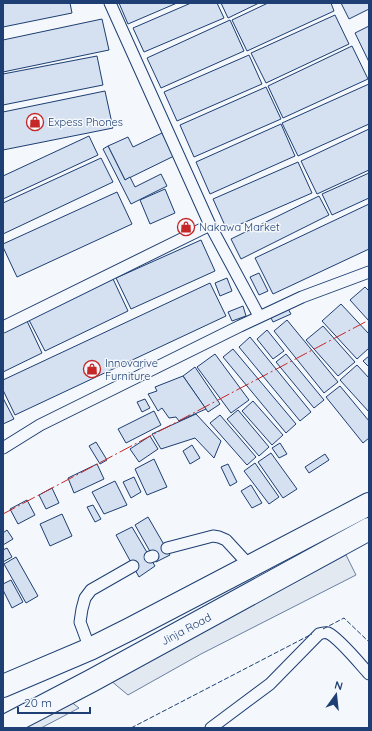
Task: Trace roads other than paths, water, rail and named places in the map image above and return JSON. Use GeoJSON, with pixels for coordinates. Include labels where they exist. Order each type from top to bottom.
{"type":"FeatureCollection","features":[{"type":"Feature","properties":{"kind":"highway"},"geometry":{"type":"LineString","coordinates":[[3,686],[90,649],[130,630],[369,504]]}},
{"type":"Feature","properties":{"kind":"highway","name":"Jinja Road"},"geometry":{"type":"LineString","coordinates":[[3,727],[91,681],[369,529]]}},
{"type":"Feature","properties":{"kind":"lane"},"geometry":{"type":"LineString","coordinates":[[110,3],[210,225],[260,316]]}},
{"type":"Feature","properties":{"kind":"lane"},"geometry":{"type":"LineString","coordinates":[[3,327],[210,225]]}},
{"type":"Feature","properties":{"kind":"lane"},"geometry":{"type":"LineString","coordinates":[[3,448],[40,426],[260,316],[369,272]]}},
{"type":"Feature","properties":{"kind":"lane"},"geometry":{"type":"LineString","coordinates":[[166,548],[213,536],[219,537],[226,540],[250,566]]}},
{"type":"Feature","properties":{"kind":"lane"},"geometry":{"type":"LineString","coordinates":[[90,649],[80,622],[85,598],[91,590],[133,566]]}},
{"type":"Feature","properties":{"kind":"lane"},"geometry":{"type":"LineString","coordinates":[[211,728],[270,684],[319,634],[324,632],[339,641],[369,674]]}},
{"type":"Feature","properties":{"kind":"place","name":"Expess Phones"},"geometry":{"type":"Point","coordinates":[35,122]}},
{"type":"Feature","properties":{"kind":"place","name":"Nakawa Market"},"geometry":{"type":"Point","coordinates":[186,227]}},
{"type":"Feature","properties":{"kind":"place","name":"Innovarive Furniture"},"geometry":{"type":"Point","coordinates":[92,369]}}]}
